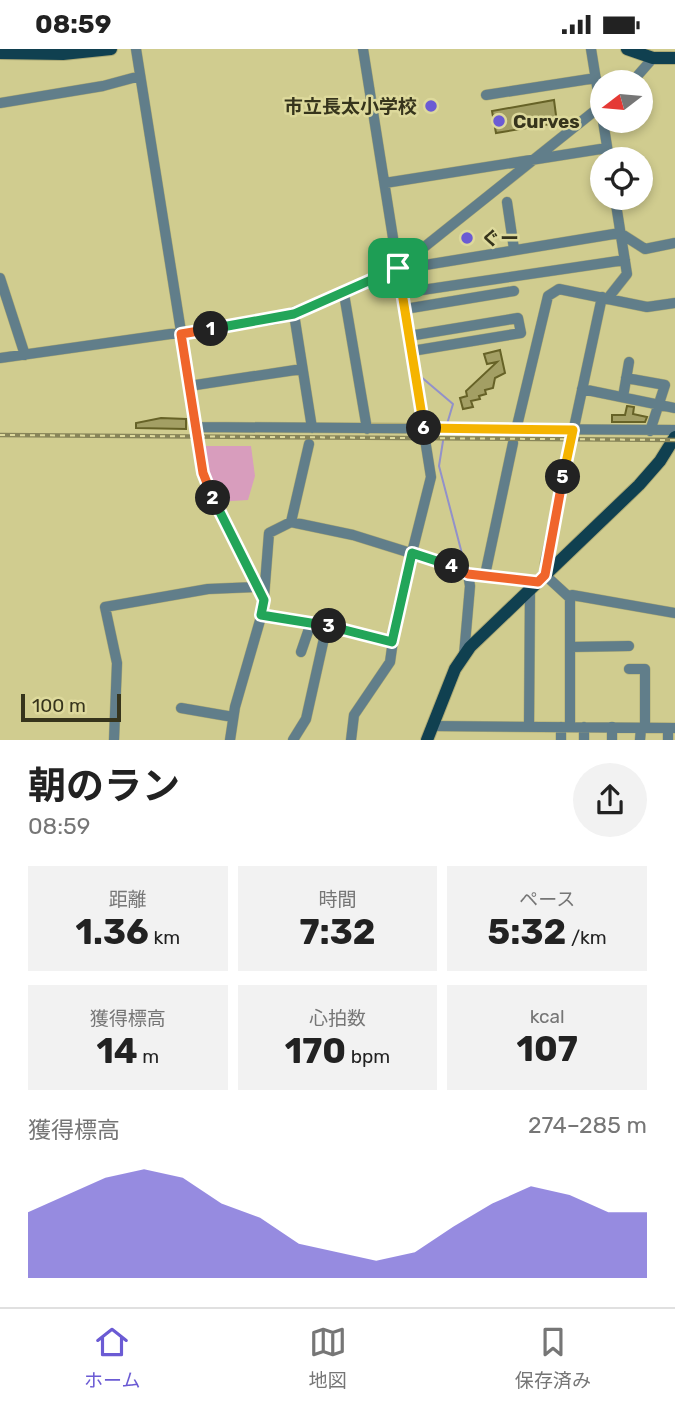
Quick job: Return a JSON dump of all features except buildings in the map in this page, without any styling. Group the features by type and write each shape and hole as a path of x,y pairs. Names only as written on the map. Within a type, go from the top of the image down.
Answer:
{"main road":[{"path":"0,53 63,54 111,49"},
{"path":"627,49 653,58 675,58"},
{"path":"427,740 464,655 639,485 674,443"}],"street":[{"path":"136,49 188,386 209,490 264,600"},
{"path":"351,740 354,715 390,663 392,642 431,477 404,309 400,266 363,49"},
{"path":"591,49 595,70"},
{"path":"642,70 653,58"},
{"path":"0,103 103,86 140,76"},
{"path":"486,95 590,79"},
{"path":"0,358 181,334 294,314 344,294 400,266 536,158 590,120"},
{"path":"384,183 590,150"},
{"path":"507,202 514,250"},
{"path":"529,727 538,582 605,297 627,274 617,210"},
{"path":"400,266 413,267 620,233 645,249 675,243"},
{"path":"402,293 625,260"},
{"path":"0,278 25,355"},
{"path":"516,430 548,296 559,289 648,307 675,303"},
{"path":"404,309 514,291"},
{"path":"344,294 367,429"},
{"path":"294,314 312,429"},
{"path":"409,335 518,318 521,333 412,351"},
{"path":"622,397 629,362"},
{"path":"188,386 302,369"},
{"path":"626,378 665,386 650,431"},
{"path":"582,389 675,408"},
{"path":"195,427 675,430"},
{"path":"485,575 513,443"},
{"path":"291,522 310,444"},
{"path":"230,740 233,717 264,600 269,533 291,522 412,553 468,574 538,582 570,598"},
{"path":"464,655 470,586 468,574"},
{"path":"114,740 117,663 105,607 208,589 257,587"},
{"path":"570,598 572,595 675,613"},
{"path":"561,740 566,727 570,598"},
{"path":"261,615 327,625 392,642"},
{"path":"301,652 311,623"},
{"path":"293,740 306,719 327,625"},
{"path":"570,647 629,646"},
{"path":"629,669 645,669 643,728 640,740"},
{"path":"181,708 233,717"},
{"path":"432,726 671,728 668,740"},
{"path":"584,727 584,740"},
{"path":"612,727 612,740"}],"shaded area":[{"path":"200,446 251,446 255,476 248,500 216,502"}],"waterway":[{"path":"420,376 453,404 447,424"},
{"path":"443,441 439,466 466,569"}],"railway":[{"path":"0,435 675,440"}],"place":[{"name":"市立長太小学校","path":"431,106"},
{"name":"Curves","path":"499,121"},
{"name":"ぐー","path":"467,238"}],"route":[{"path":"398,268 422,424 425,429 573,430 545,563 545,575 538,582 468,574 412,553 392,642 366,633 261,615 264,600 204,476 181,334 294,314 398,268"}]}
